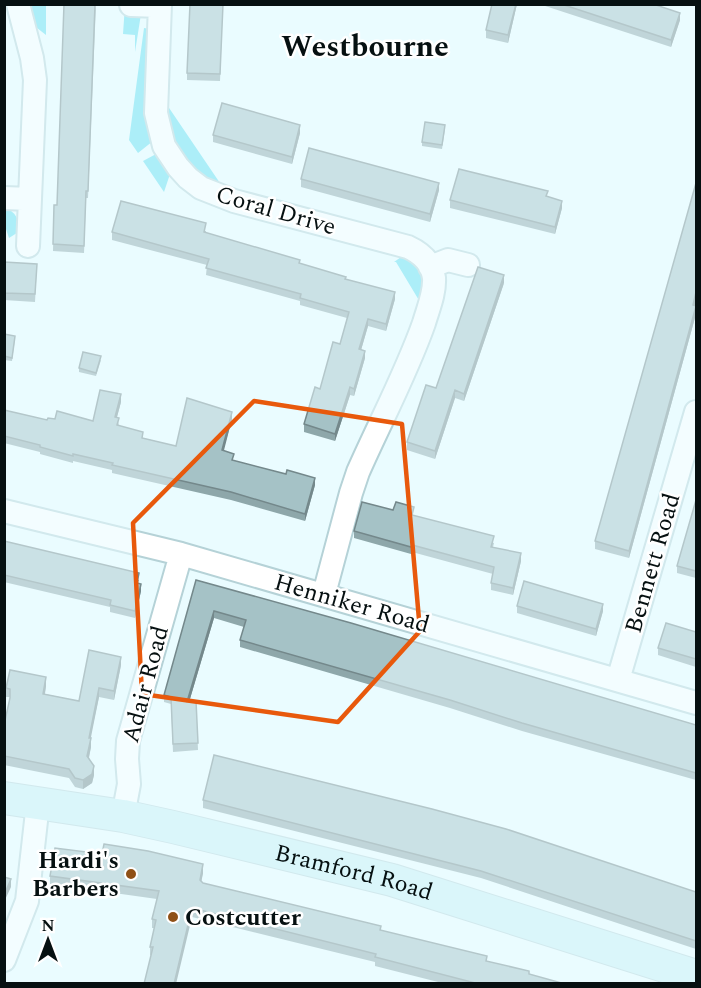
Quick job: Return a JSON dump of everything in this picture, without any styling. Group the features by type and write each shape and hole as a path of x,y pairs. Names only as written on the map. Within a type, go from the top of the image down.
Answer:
{"main road":[{"name":"Bramford Road","path":"4,798 123,816 392,880 696,976"}],"street":[{"path":"18,4 32,58 34,80 28,246"},
{"name":"Coral Drive","path":"131,5 160,5 156,101 158,125 160,135 170,155 188,178 201,188 234,201 408,247 423,256 430,267"},
{"path":"4,198 30,200"},
{"path":"324,594 358,472 417,343 429,306 434,284 430,267 448,260 468,265"},
{"name":"Bennett Road","path":"618,680 696,411"},
{"name":"Henniker Road","path":"4,511 181,555 324,594 696,703"},
{"name":"Adair Road","path":"123,816 129,784 128,741 181,555"},
{"path":"4,960 27,901 38,802"}],"highlighted area":[{"path":"254,401 402,424 420,631 338,722 142,694 133,523"}],"shaded area":[{"path":"27,5 46,5 46,35 32,24"},
{"path":"125,5 141,14 135,52 135,35 123,34"},
{"path":"144,28 151,29 153,141 138,153 129,140"},
{"path":"163,99 224,189 195,171 174,143"},
{"path":"158,153 171,171 164,192 143,161"},
{"path":"4,208 16,216 20,231 9,238 5,226"},
{"path":"404,255 416,265 422,275 423,287 420,302 394,262"}],"building":[{"path":"64,4 95,4 84,246 53,244 54,205 57,205"},
{"path":"190,4 223,4 220,74 187,73"},
{"path":"492,4 516,4 508,35 486,30"},
{"path":"561,4 653,4 680,13 671,40"},
{"path":"222,103 300,125 292,157 213,135"},
{"path":"425,122 445,125 442,145 422,142"},
{"path":"309,148 439,183 430,214 301,179"},
{"path":"459,169 548,191 546,196 562,201 555,227 450,200"},
{"path":"696,183 696,292 693,305 696,306 629,551 595,541"},
{"path":"121,201 206,223 204,232 300,260 299,263 346,277 345,279 395,292 386,324 368,319 359,349 365,351 354,389 350,387 335,434 304,424 315,387 320,389 333,342 340,344 349,312 300,298 301,294 206,268 209,259 112,232"},
{"path":"4,262 37,264 35,294 4,293"},
{"path":"478,267 504,275 464,394 455,390 435,451 407,442 426,385 436,388"},
{"path":"4,334 15,336 12,358 4,356"},
{"path":"83,352 101,356 96,373 79,368"},
{"path":"100,390 121,394 115,417 119,418 117,425 143,432 142,438 176,446 187,398 232,412 222,450 234,454 232,460 286,474 287,470 315,478 305,514 231,492 112,465 113,463 73,454 73,456 4,436 4,410 47,420 48,418 55,419 57,411 93,421"},
{"path":"696,500 696,571 677,566"},
{"path":"362,502 393,510 396,502 414,507 412,515 494,536 491,547 521,553 513,588 491,583 494,567 354,531"},
{"path":"4,541 139,573 137,583 141,584 135,611 110,605 111,600 4,575"},
{"path":"196,580 351,623 696,725 696,773 240,640 246,620 214,611 187,702 196,701 198,743 173,744 171,697 164,695"},
{"path":"524,581 603,604 596,629 517,606"},
{"path":"666,623 696,632 696,659 658,648"},
{"path":"89,650 121,657 114,691 99,688 87,756 94,766 92,774 83,780 75,778 69,769 4,756 4,725 10,698 10,689 6,688 10,670 46,677 43,694 79,701"},
{"path":"214,755 506,829 696,892 696,941 481,871 203,800"},
{"path":"104,844 148,851 203,864 200,880 203,883 381,926 380,930 487,956 486,961 529,971 529,974 565,984 479,984 375,957 376,954 192,908 174,984 144,984 153,947 150,947 156,920 152,919 159,891 50,876 55,848 102,854"},
{"path":"4,877 11,879 4,895"}],"place":[{"name":"Hardi's Barbers","path":"131,874"},
{"name":"Costcutter","path":"173,917"}],"district":[{"name":"Westbourne","path":"365,46"}]}
